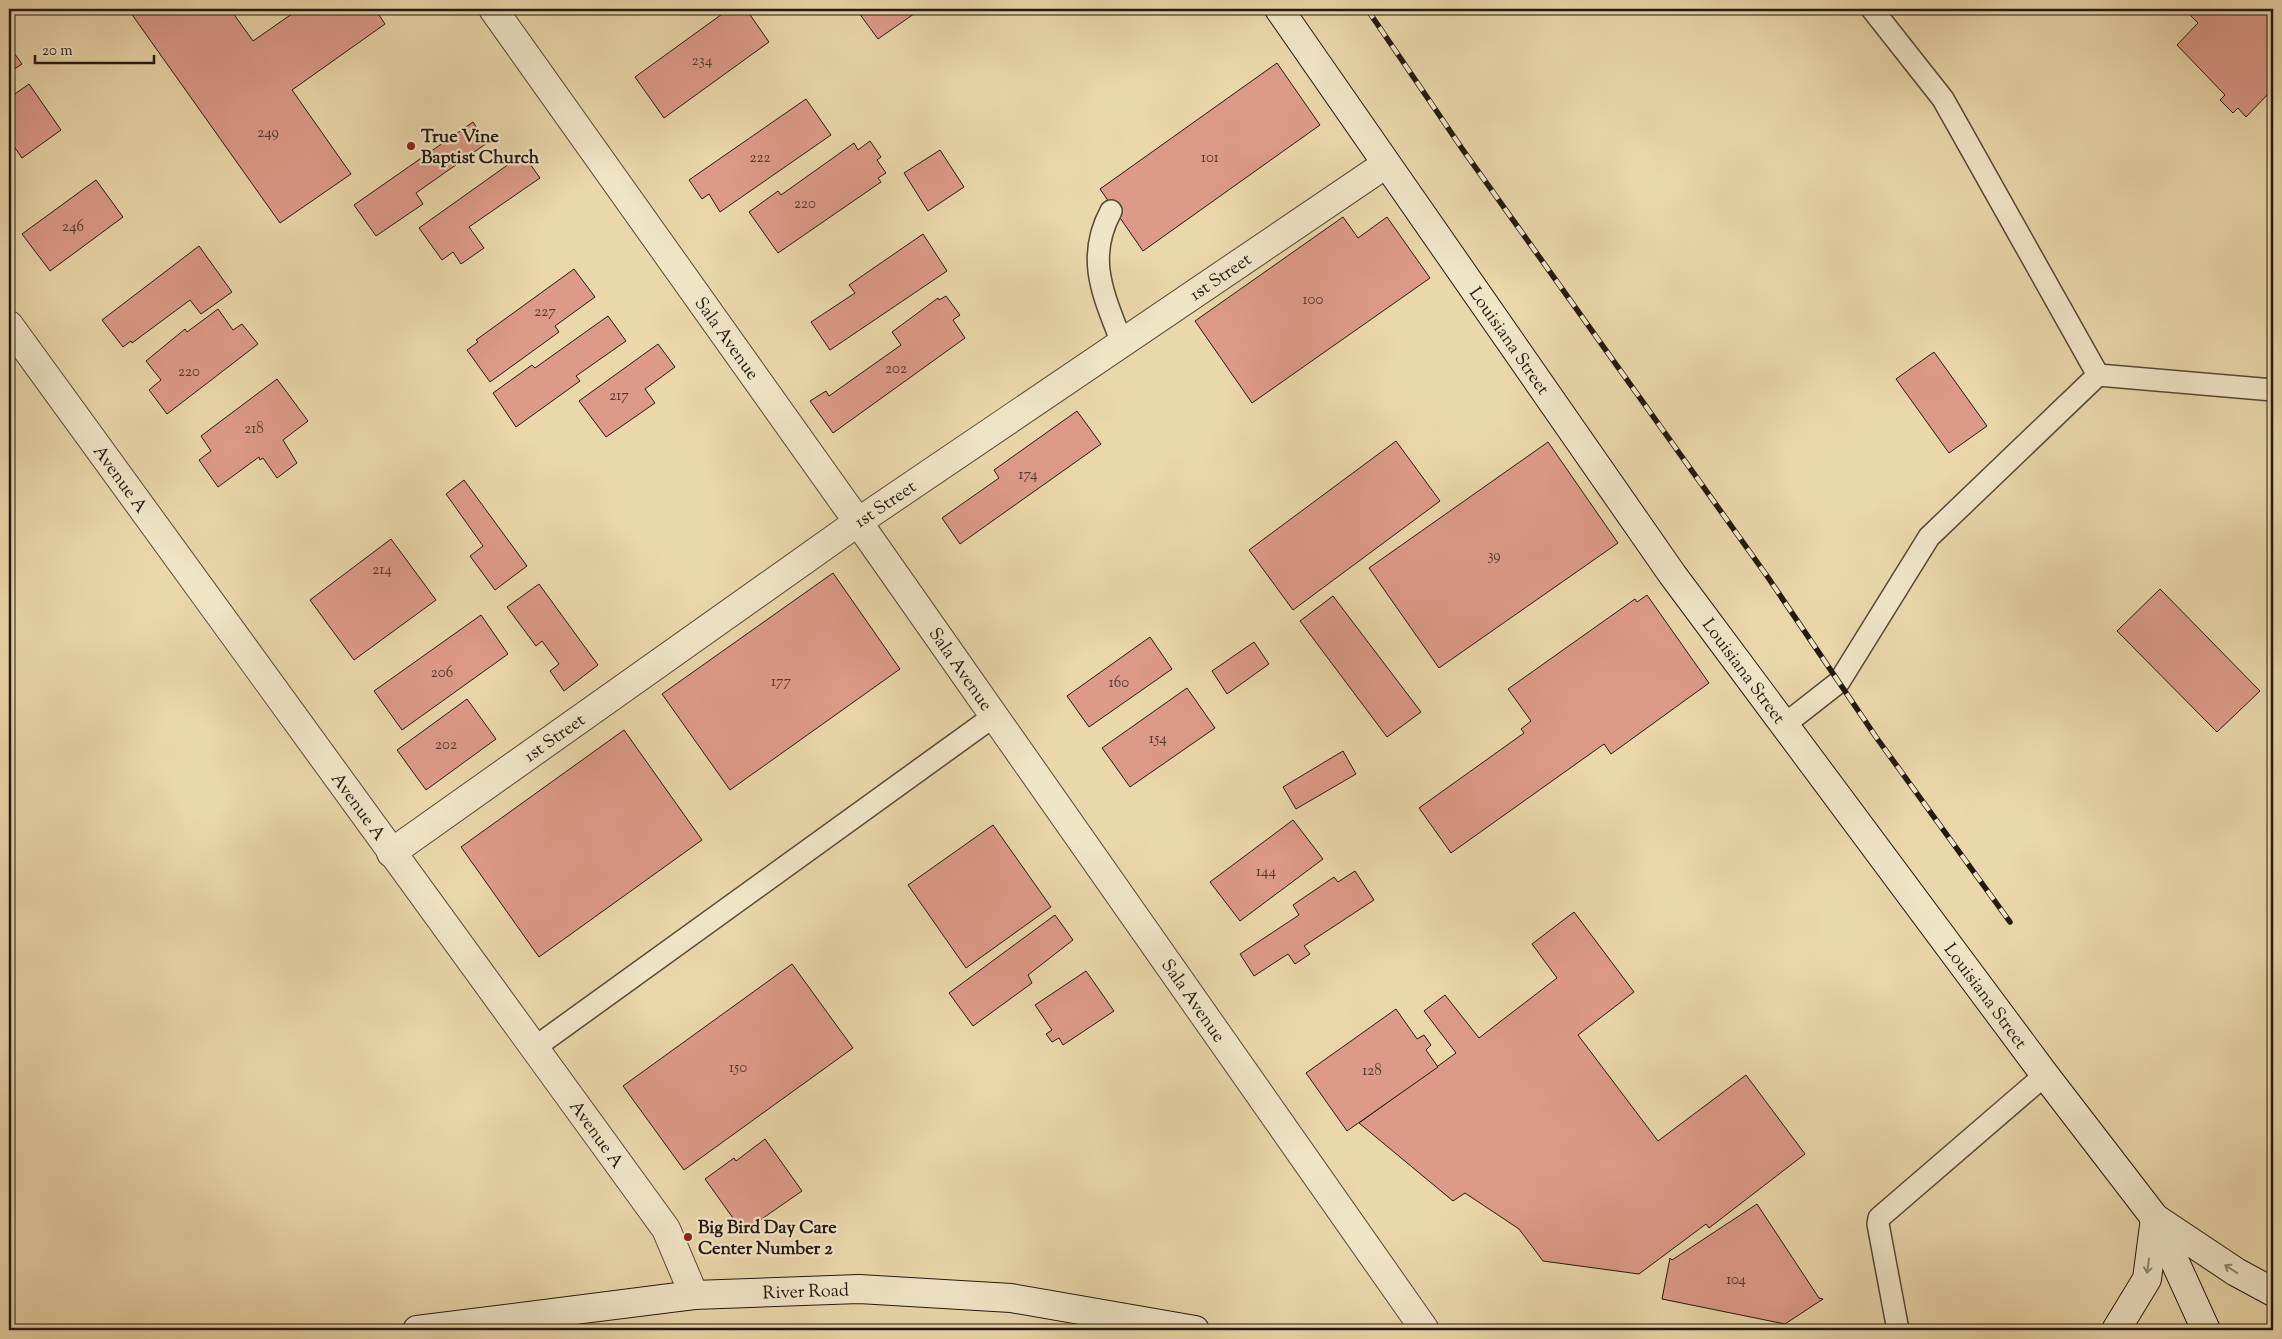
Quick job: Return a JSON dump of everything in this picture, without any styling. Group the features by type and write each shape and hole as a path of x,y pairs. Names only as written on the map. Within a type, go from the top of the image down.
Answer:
{"street":[{"name":"Sala Avenue","path":"493,9 858,522 1425,1330"},
{"name":"Louisiana Street","path":"1279,9 1672,574 2045,1075 2155,1218 2206,1330"},
{"name":"1st Street","path":"392,853 858,522 1386,164"},
{"name":"Avenue A","path":"9,325 666,1229 694,1295"},
{"path":"2116,1330 2146,1279 2155,1218 2236,1272 2273,1292"},
{"name":"River Road","path":"417,1330 694,1295 860,1289 1011,1298 1195,1330"}],"lane":[{"path":"1872,9 1944,99 2098,375"},
{"path":"1111,211 1102,227 1097,246 1100,288 1122,343"},
{"path":"1784,725 1839,682 1928,536 2098,375 2273,390"},
{"path":"534,1048 994,716"},
{"path":"1898,1330 1878,1224 1880,1218 2045,1075"}],"building":[{"path":"128,9 230,9 253,41 299,9 375,9 385,24 292,90 351,174 280,223"},
{"path":"729,9 746,9 769,42 664,118 635,77"},
{"path":"856,9 921,9 878,39"},
{"path":"2184,9 2273,9 2273,98 2269,93 2246,117 2238,108 2233,113 2220,100 2225,95 2177,45 2198,23"},
{"path":"9,46 22,64 10,72 15,80 9,84"},
{"path":"1277,63 1320,125 1143,251 1100,189"},
{"path":"29,84 61,130 22,158 13,145 9,147 9,98"},
{"path":"806,99 831,135 720,212 709,194 702,199 689,180"},
{"path":"473,122 487,143 416,193 423,204 376,236 354,205"},
{"path":"870,141 881,157 877,160 886,173 878,178 881,182 778,253 749,212 778,191 781,195 854,143 858,150"},
{"path":"940,150 964,187 928,211 904,173"},
{"path":"523,154 540,178 469,227 484,248 461,264 453,252 442,260 419,228"},
{"path":"96,180 123,217 50,271 22,234"},
{"path":"1343,217 1358,238 1387,217 1430,278 1252,403 1195,321"},
{"path":"923,234 947,271 830,350 811,322 855,293 849,285"},
{"path":"199,246 232,292 201,314 190,300 132,343 131,341 123,347 102,320"},
{"path":"574,269 595,297 555,326 559,332 490,382 467,350 478,342 476,340"},
{"path":"946,296 960,315 953,320 965,338 833,433 810,401 826,391 829,396 901,345 892,332 938,298 939,300"},
{"path":"218,309 233,330 242,324 258,344 167,414 149,390 161,380 146,361 185,329 187,332"},
{"path":"608,316 626,341 576,376 580,381 516,427 493,393 532,365 535,368"},
{"path":"658,344 675,367 645,389 655,403 606,437 579,401"},
{"path":"1934,352 1987,426 1949,453 1896,379"},
{"path":"277,379 308,421 283,440 297,463 277,478 263,458 260,460 259,457 218,487 199,460 211,451 201,436"},
{"path":"1077,411 1101,444 960,544 942,518 999,478 994,470"},
{"path":"1396,441 1440,501 1293,610 1249,550"},
{"path":"1548,442 1618,543 1439,668 1369,568"},
{"path":"464,480 527,566 495,590 470,556 483,546 446,494"},
{"path":"391,539 436,600 354,660 310,600"},
{"path":"833,573 900,669 730,790 662,694"},
{"path":"539,584 598,665 564,691 550,671 559,664 542,641 536,646 507,607"},
{"path":"2160,589 2260,691 2217,732 2117,631"},
{"path":"1647,595 1709,683 1611,754 1604,744 1451,853 1419,808 1524,733 1521,729 1531,721 1508,689 1635,599 1637,602"},
{"path":"1333,596 1421,712 1387,737 1300,621"},
{"path":"481,615 508,654 402,730 374,691"},
{"path":"1150,637 1172,669 1089,727 1067,696"},
{"path":"1254,642 1269,664 1227,694 1212,671"},
{"path":"1187,688 1215,728 1130,787 1102,748"},
{"path":"467,699 496,739 426,790 397,750"},
{"path":"624,730 702,840 539,957 461,847"},
{"path":"1343,751 1356,774 1296,809 1283,787"},
{"path":"1293,820 1323,859 1240,921 1210,882"},
{"path":"993,825 1051,907 966,968 908,885"},
{"path":"1355,871 1374,900 1304,946 1310,954 1295,964 1288,954 1254,976 1240,954 1299,915 1293,905 1334,877 1338,882"},
{"path":"1574,912 1634,992 1578,1035 1658,1141 1746,1075 1805,1154 1709,1228 1706,1224 1639,1274 1543,1261 1519,1229 1465,1193 1453,1201 1359,1123 1456,1053 1424,1011 1445,995 1479,1038 1557,978 1532,944"},
{"path":"1055,915 1073,940 1028,975 1032,983 973,1026 949,993"},
{"path":"792,964 853,1048 684,1170 623,1086"},
{"path":"1086,971 1114,1011 1063,1045 1059,1038 1052,1042 1046,1034 1052,1030 1035,1005"},
{"path":"1396,1009 1417,1039 1424,1035 1431,1045 1426,1050 1438,1067 1347,1131 1306,1073"},
{"path":"765,1139 802,1191 743,1232 705,1179 734,1158 736,1161"},
{"path":"1757,1204 1819,1298 1823,1299 1785,1324 1662,1299 1670,1258 1672,1260"}],"railway":[{"path":"1367,9 1463,150 1767,576 1876,737 2010,922"}],"place":[{"name":"True Vine Baptist Church","path":"411,146"},
{"name":"Big Bird Day Care Center Number 2","path":"688,1237"}]}
